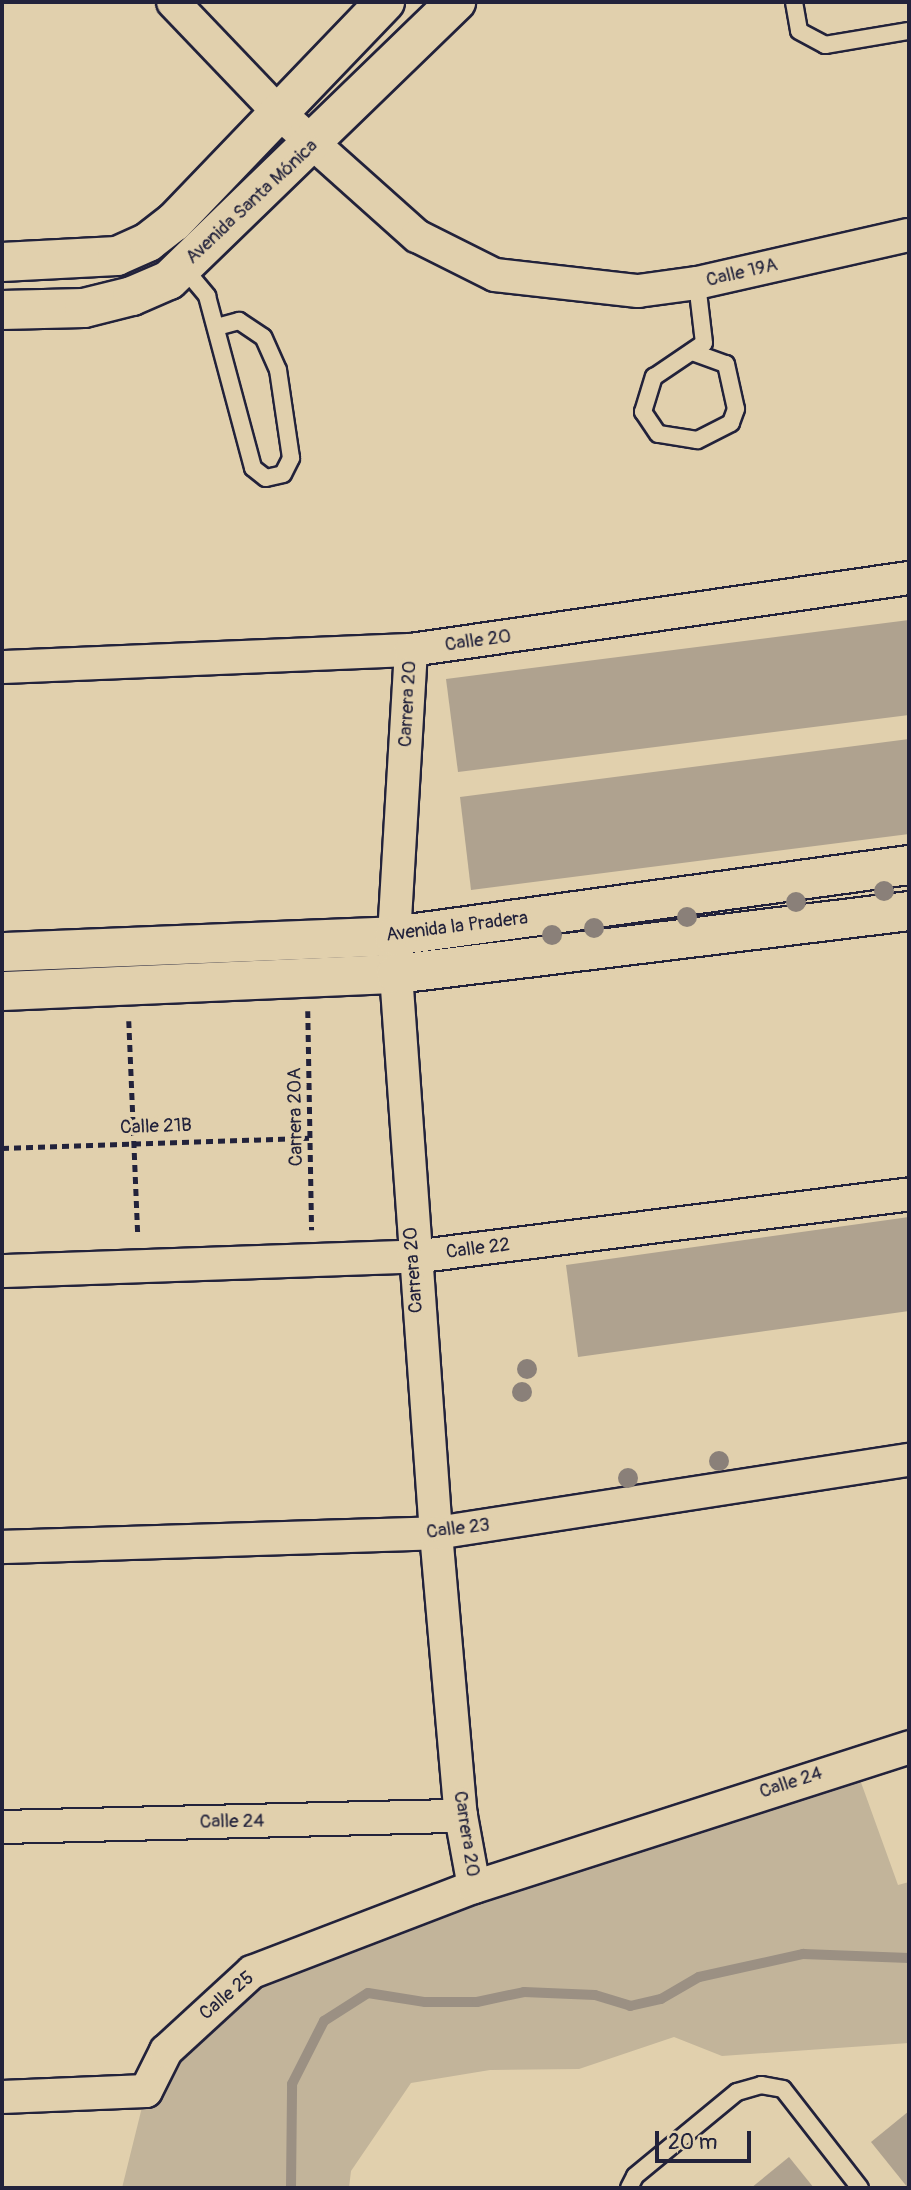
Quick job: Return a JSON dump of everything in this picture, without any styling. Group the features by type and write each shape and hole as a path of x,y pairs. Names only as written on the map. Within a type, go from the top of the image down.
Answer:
{"street":[{"name":"Calle 19A","path":"173,2 277,111 417,236 495,275 638,291 697,283 909,235"},
{"name":"Avenida Santa Mónica","path":"2,262 117,256 148,242 174,222 277,111 385,2"},
{"name":"Avenida Santa Mónica","path":"2,310 84,308 169,280 313,145 456,2"},
{"name":"Calle 20","path":"2,667 411,650 909,578"},
{"name":"Carrera 20","path":"411,650 394,936 413,1257 436,1533 461,1816 474,1887"},
{"name":"Avenida la Pradera","path":"2,952 394,936 909,865"},
{"name":"Avenida la Pradera","path":"2,991 307,975 396,974 909,911"},
{"name":"Calle 22","path":"2,1271 313,1258 413,1257 909,1194"},
{"name":"Calle 23","path":"2,1547 436,1533 909,1460"},
{"name":"Calle 24","path":"474,1887 909,1747"},
{"name":"Calle 24","path":"2,1827 461,1816"},
{"name":"Calle 25","path":"2,2097 146,2091 166,2051 252,1972 474,1887"}],"lane":[{"path":"794,2 799,31 825,45 909,31"},
{"path":"183,267 207,296 253,468 266,478 283,474 291,458 278,370 263,337 239,321 217,327"},
{"path":"695,353 726,364 736,410 731,423 697,440 658,434 643,412 654,377 695,353 704,343 697,283"},
{"path":"629,2188 635,2176 737,2092 761,2085 783,2089 860,2188"}],"path":[{"name":"Carrera 20A","path":"307,975 313,1258"},
{"path":"127,985 136,1140 139,1265"},
{"name":"Calle 21B","path":"2,1148 136,1140 310,1138"}],"shaded area":[{"path":"854,1763 898,1885 909,1882 909,2043 722,2056 674,2037 579,2069 490,2070 411,2083 351,2171 349,2188 122,2188 146,2091 252,1972"}],"building":[{"path":"909,620 909,715 458,772 446,679"},
{"path":"909,739 909,834 471,890 460,797"},
{"path":"909,1217 909,1311 578,1357 566,1265"},
{"path":"909,2111 909,2188 908,2188 871,2142"},
{"path":"789,2157 814,2188 751,2188"}],"waterway":[{"path":"291,2188 292,2084 324,2021 368,1993 425,2002 477,2002 524,1992 595,1995 630,2006 661,1999 699,1977 803,1954 909,1958"}]}
